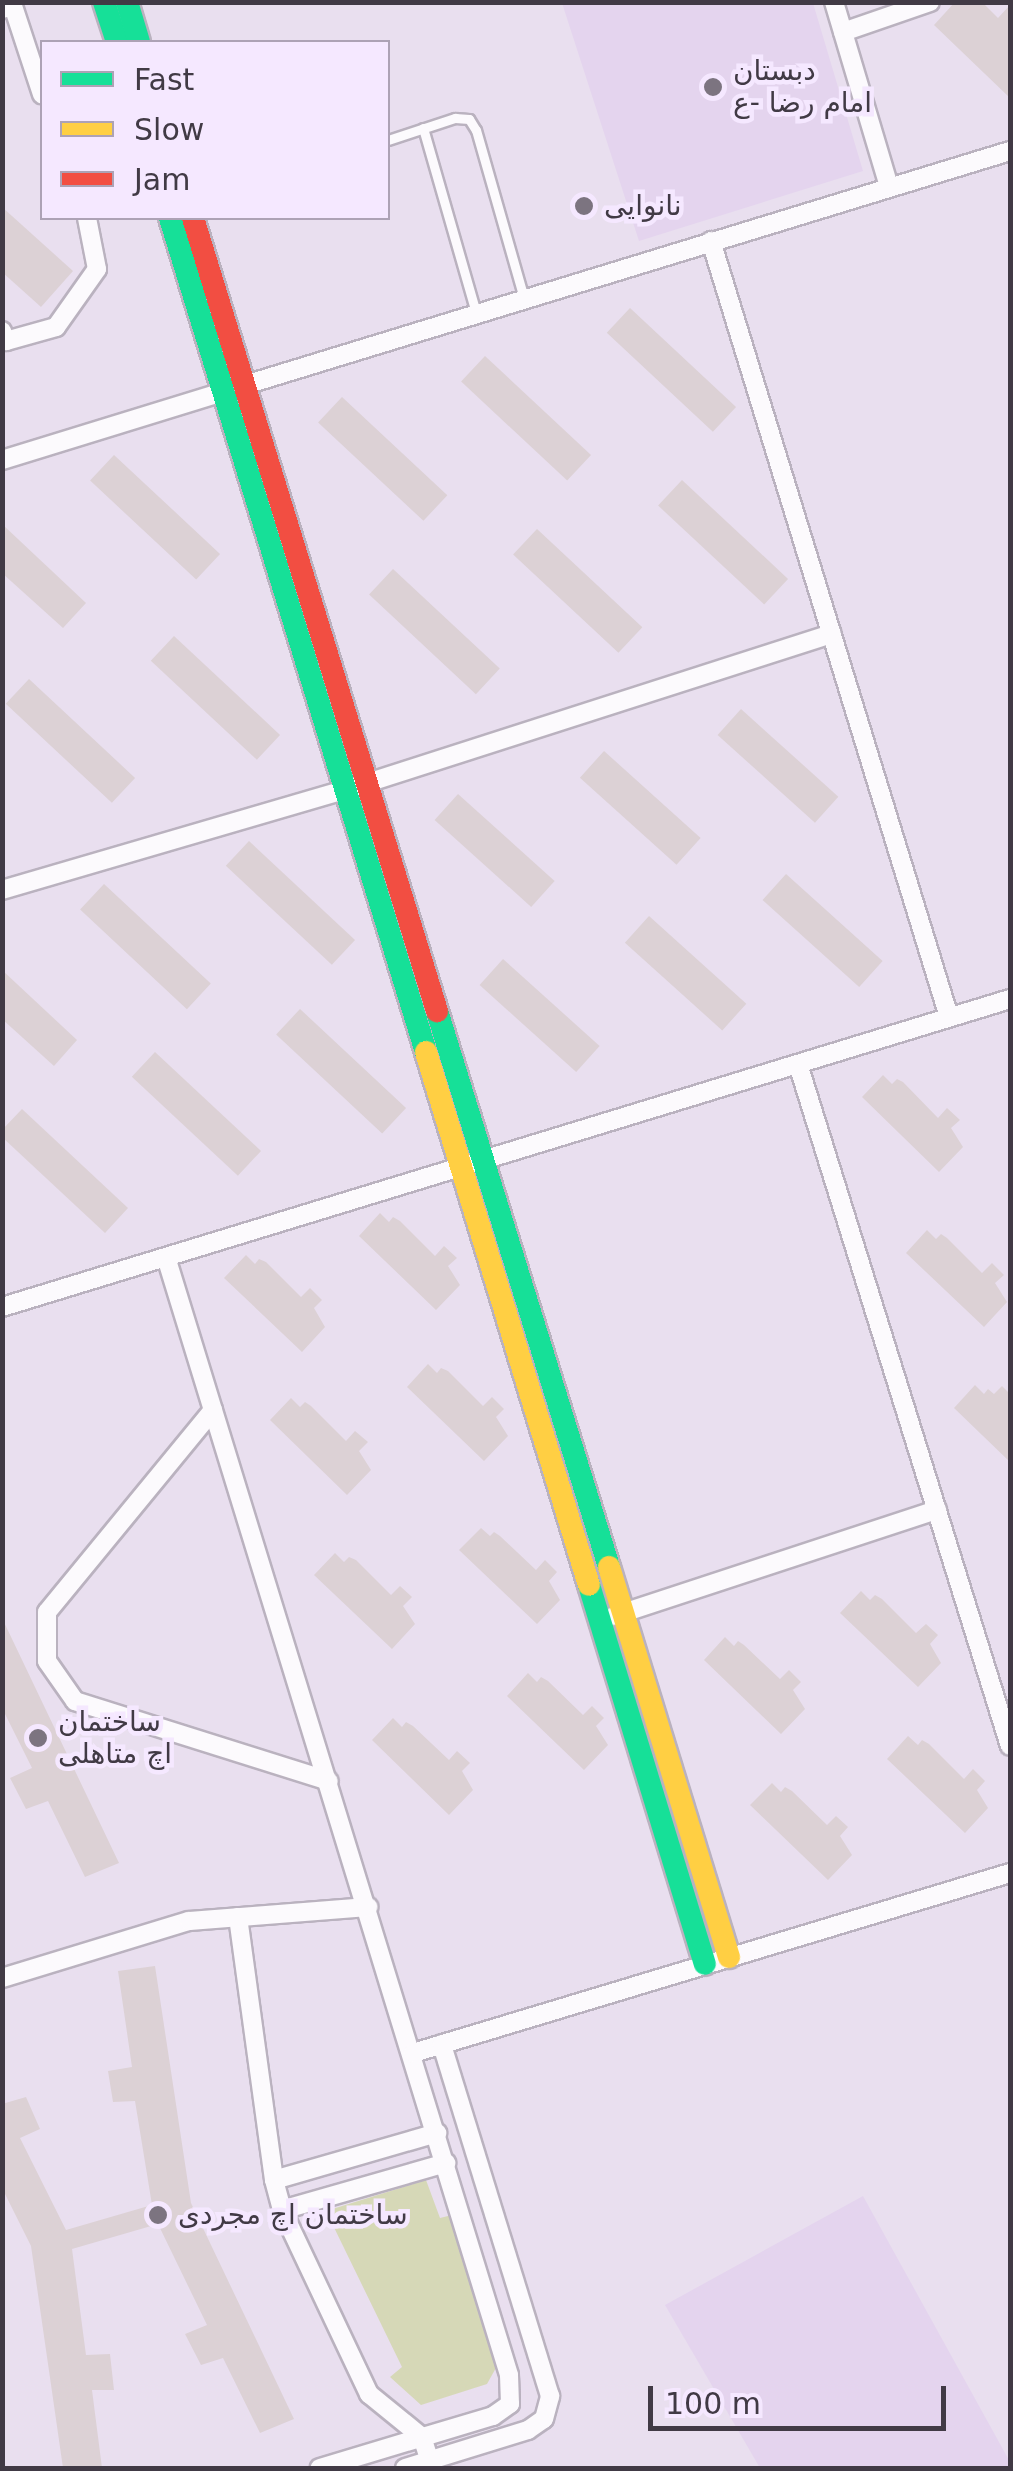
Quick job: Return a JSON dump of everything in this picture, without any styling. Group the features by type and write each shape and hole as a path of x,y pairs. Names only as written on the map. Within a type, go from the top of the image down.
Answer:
{"street":[{"path":"104,2 115,40"},
{"path":"127,2 138,40"},
{"path":"834,2 889,186"},
{"path":"843,32 930,2"},
{"path":"2,9 14,6 40,88"},
{"path":"2,460 1010,151"},
{"path":"2,332 6,341 56,327 97,268 87,220"},
{"path":"171,220 234,388"},
{"path":"193,220 234,388 472,1163 623,1613 729,1958"},
{"path":"711,241 949,1018"},
{"path":"2,890 356,786 832,634"},
{"path":"2,1307 1010,999"},
{"path":"798,1064 1010,1746"},
{"path":"472,1163 600,1621 705,1964"},
{"path":"166,1257 446,2163 509,2375 510,2404"},
{"path":"213,1410 47,1612 47,1661 75,1702 328,1781"},
{"path":"600,1621 937,1510"},
{"path":"413,2053 1010,1873"},
{"path":"2,1978 189,1921 368,1907"},
{"path":"238,1918 274,2180 282,2210 369,2394 422,2437 430,2460"},
{"path":"405,2468 528,2430 544,2419 550,2396 442,2044"},
{"path":"274,2180 437,2134"},
{"path":"282,2210 446,2163"},
{"path":"510,2404 544,2419"},
{"path":"320,2468 494,2416 510,2404"}],"lane":[{"path":"390,139 455,118 468,120 476,130 524,299"},
{"path":"423,128 476,314"}],"shaded area":[{"name":"دبستان امام رضا -ع","path":"562,3 813,3 863,171 639,241"},
{"path":"863,2196 1010,2468 760,2468 665,2305"}],"green space":[{"path":"426,2180 440,2218 452,2215 497,2366 487,2384 421,2405 390,2377 402,2367 326,2211"}],"building":[{"path":"955,2 982,2 998,18 1010,5 1010,98 934,25"},
{"path":"2,207 73,271 41,307 2,272"},
{"path":"630,308 736,407 713,432 607,333"},
{"path":"485,356 591,455 567,480 461,382"},
{"path":"342,397 447,495 423,521 318,423"},
{"path":"114,455 220,554 196,579 90,481"},
{"path":"682,480 788,579 764,604 658,506"},
{"path":"2,524 86,603 63,628 2,573"},
{"path":"537,529 642,627 618,653 513,555"},
{"path":"393,569 500,669 476,694 369,595"},
{"path":"174,636 280,735 257,760 151,661"},
{"path":"29,679 135,778 112,803 6,704"},
{"path":"741,709 838,797 815,823 718,735"},
{"path":"604,751 701,838 677,865 580,778"},
{"path":"458,794 555,881 531,907 435,820"},
{"path":"249,841 355,940 332,965 226,866"},
{"path":"786,874 883,961 859,987 763,900"},
{"path":"104,884 211,984 187,1009 80,910"},
{"path":"649,916 746,1004 722,1030 625,943"},
{"path":"503,959 600,1046 576,1072 480,985"},
{"path":"2,970 77,1040 54,1066 2,1019"},
{"path":"300,1009 406,1108 382,1133 276,1035"},
{"path":"155,1052 261,1151 238,1176 132,1077"},
{"path":"883,1075 892,1084 897,1079 903,1082 938,1118 947,1108 960,1120 951,1128 963,1147 939,1172 862,1097"},
{"path":"22,1109 128,1208 105,1233 2,1137 2,1130"},
{"path":"380,1213 389,1222 393,1217 400,1221 435,1256 444,1246 457,1258 448,1266 460,1285 436,1310 359,1236"},
{"path":"927,1230 936,1239 941,1234 947,1238 982,1273 992,1263 1004,1275 995,1283 1007,1302 984,1327 906,1253"},
{"path":"246,1255 255,1264 259,1259 266,1262 301,1297 310,1288 322,1300 314,1308 325,1327 302,1352 224,1278"},
{"path":"428,1364 437,1373 441,1368 448,1371 483,1406 492,1397 504,1409 496,1417 508,1436 484,1461 407,1387"},
{"path":"975,1385 984,1394 988,1389 994,1394 1002,1386 1010,1394 1010,1462 954,1408"},
{"path":"291,1398 300,1407 305,1402 311,1406 346,1441 355,1431 368,1442 359,1451 371,1470 347,1495 270,1420"},
{"path":"481,1528 490,1536 494,1532 500,1536 536,1570 545,1560 557,1572 549,1581 560,1600 537,1624 459,1550"},
{"path":"335,1553 344,1562 349,1557 356,1560 391,1595 400,1586 412,1597 403,1606 415,1624 392,1649 314,1575"},
{"path":"861,1591 870,1600 875,1595 882,1599 916,1633 926,1624 938,1635 930,1644 941,1663 918,1687 840,1613"},
{"name":"ساختمان اچ متاهلی","path":"2,1618 119,1863 85,1877 48,1801 26,1809 10,1778 32,1768 2,1708"},
{"path":"725,1637 734,1646 738,1641 744,1645 780,1679 789,1670 801,1682 793,1690 805,1709 781,1734 704,1660"},
{"path":"528,1673 537,1682 541,1677 548,1681 583,1715 592,1706 604,1718 596,1726 608,1745 584,1770 507,1696"},
{"path":"393,1718 402,1727 406,1722 413,1726 449,1760 457,1751 470,1763 462,1771 473,1790 449,1815 372,1740"},
{"path":"908,1736 918,1745 922,1740 929,1744 964,1779 973,1769 985,1781 977,1790 988,1808 965,1833 887,1759"},
{"path":"772,1783 781,1792 785,1787 792,1791 827,1825 836,1816 848,1827 840,1836 852,1855 828,1880 750,1805"},
{"name":"ساختمان اچ مجردی","path":"155,1966 191,2203 294,2419 260,2433 223,2358 201,2365 185,2334 207,2325 158,2224 72,2249 86,2355 110,2354 114,2390 92,2390 102,2468 63,2468 31,2246 2,2188 2,2104 26,2097 40,2129 20,2138 66,2230 152,2205 135,2101 113,2102 108,2071 132,2067 118,1971"}],"traffic: fast":[{"path":"104,2 116,40"},
{"path":"127,2 138,40"},
{"path":"171,220 426,1052"},
{"path":"437,1011 609,1567"},
{"path":"589,1585 705,1964"}],"traffic: slow":[{"path":"426,1052 589,1585"},
{"path":"609,1567 729,1957"}],"traffic: jam":[{"path":"194,220 437,1011"}],"place":[{"name":"دبستان امام رضا -ع","path":"713,87"},
{"name":"نانوایی","path":"584,206"},
{"name":"ساختمان اچ متاهلی","path":"38,1738"},
{"name":"ساختمان اچ مجردی","path":"158,2215"}]}
